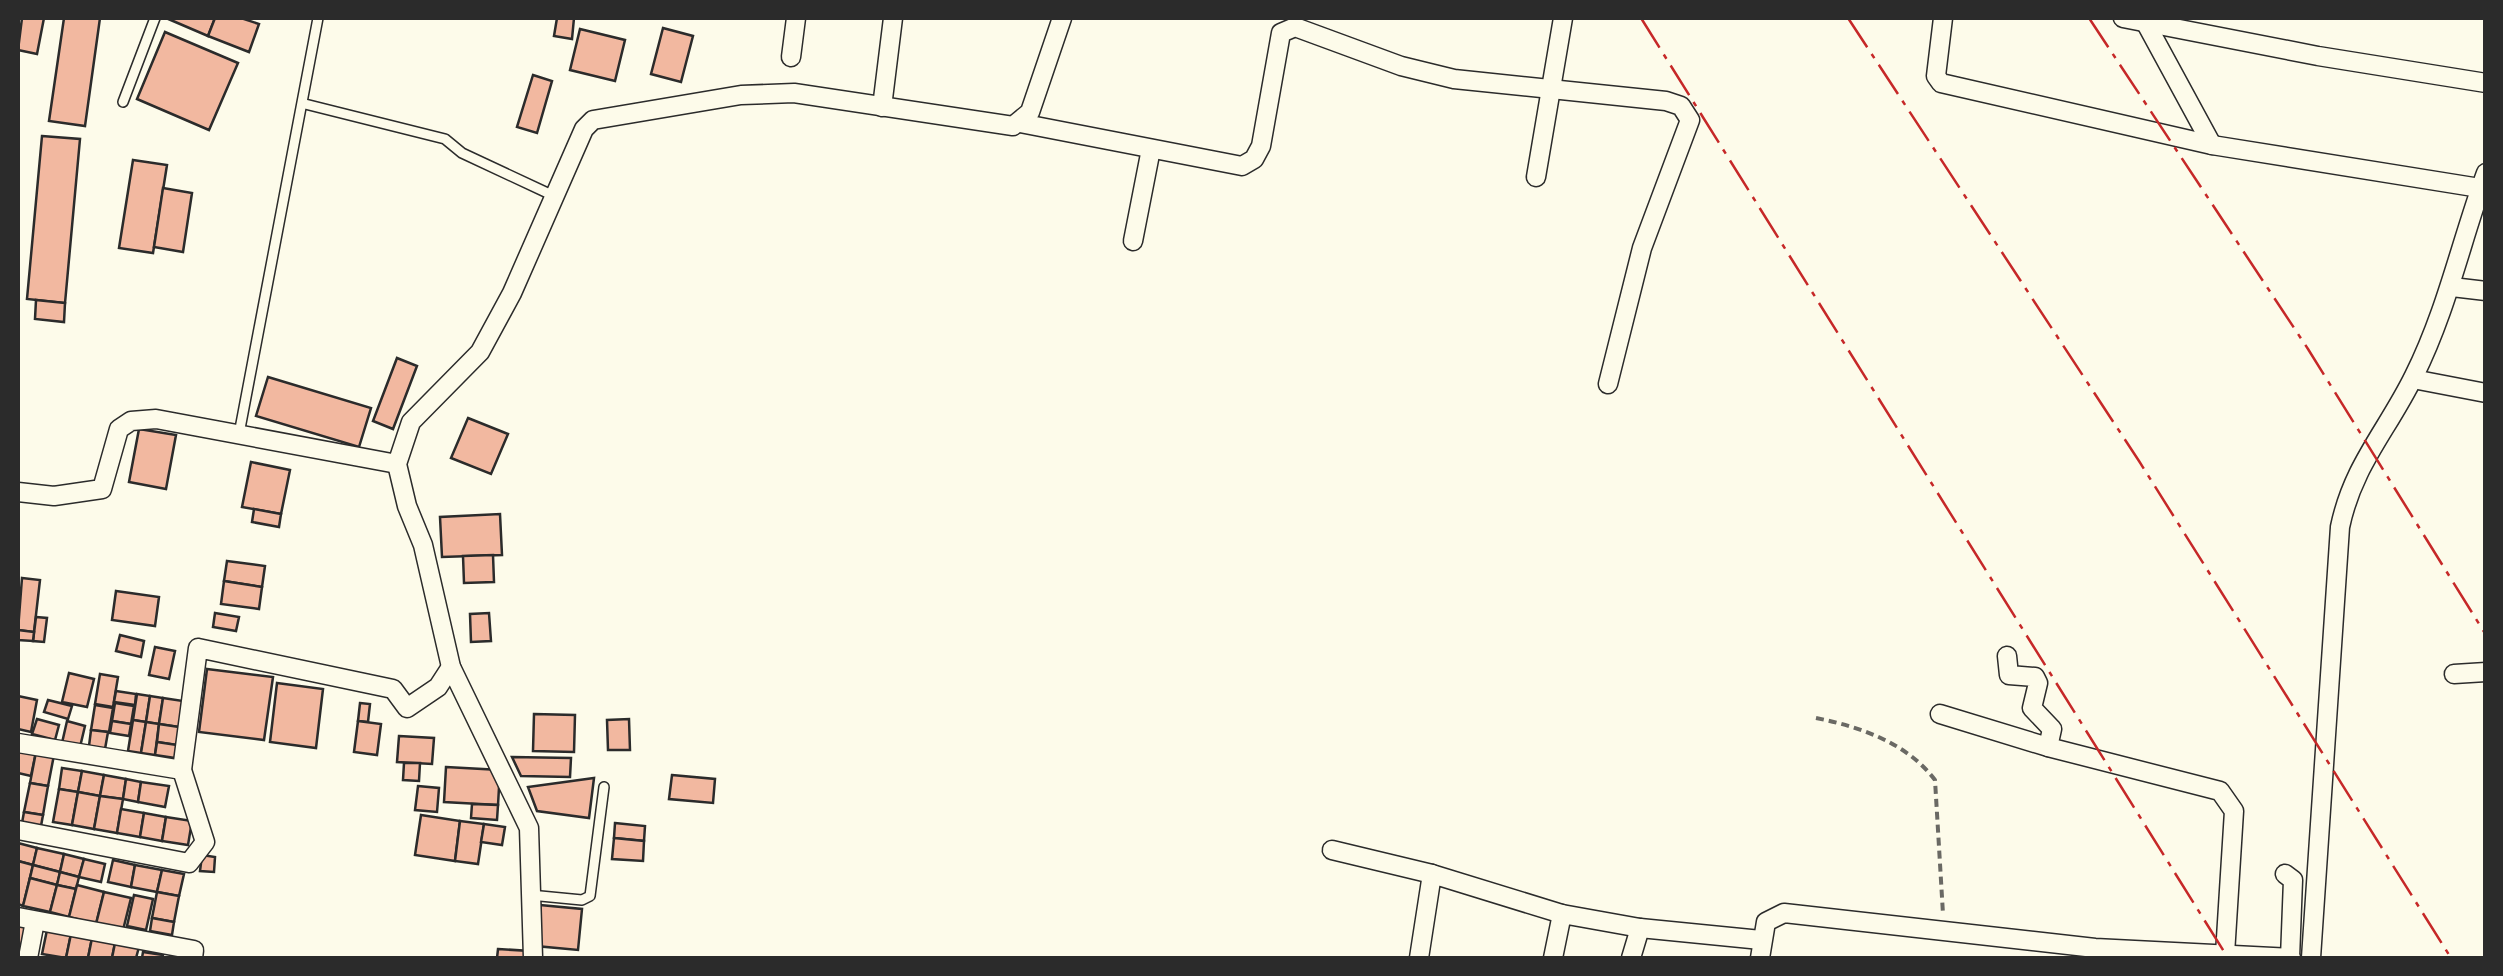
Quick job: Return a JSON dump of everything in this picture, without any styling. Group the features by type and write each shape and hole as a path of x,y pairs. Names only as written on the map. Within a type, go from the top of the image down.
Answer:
{"street":[{"path":"791,57 796,18"},
{"path":"882,107 892,18"},
{"path":"1020,123 1030,112 1062,18"},
{"path":"1536,178 1563,18"},
{"path":"1942,18 1936,76 1941,83 2212,145 2484,184 2452,287 2413,380 2348,488 2340,527 2312,958"},
{"path":"2123,18 2486,83"},
{"path":"2145,20 2212,145"},
{"path":"533,958 528,894 529,828 451,667 423,546 406,506 397,464 410,422 480,352 557,198 584,130 605,117 761,93 794,93 1006,126 1020,123 1234,168 1254,159 1261,146 1281,32 1295,27 1402,66 1454,79 1666,101 1680,106 1690,120 1642,248 1608,384"},
{"path":"1133,241 1151,149"},
{"path":"2452,287 2486,291"},
{"path":"2413,380 2486,394"},
{"path":"18,492 54,496 102,490 119,430 131,421 156,419 397,464"},
{"path":"18,830 189,863 206,842 182,770 198,648 394,689 406,708 438,688 451,667"},
{"path":"2007,656 2009,675 2035,677 2038,683 2032,708 2052,729 2048,748"},
{"path":"2454,674 2486,672"},
{"path":"1940,714 2048,748 2220,791 2234,812 2225,954"},
{"path":"18,743 182,770"},
{"path":"1332,850 1432,874 1562,914 1761,949 1766,922 1784,913 2094,948 2290,958 2292,880 2285,874"},
{"path":"1419,958 1432,874"},
{"path":"1553,958 1562,914"},
{"path":"28,958 26,919 194,950 193,958"},
{"path":"1631,958 1640,928"}],"lane":[{"path":"122,102 156,18"},
{"path":"239,434 305,104 318,18"},
{"path":"305,104 445,139 462,153 557,198"},
{"path":"528,894 582,900 590,896 604,787"}],"path":[{"path":"1816,718 1864,728 1924,766 1935,780 1944,933"}],"building":[{"path":"22,18 44,18 37,54 18,50"},
{"path":"64,18 100,18 85,126 49,121"},
{"path":"166,18 215,18 208,36"},
{"path":"215,18 241,18 259,24 249,52 208,36"},
{"path":"557,18 574,18 572,39 554,36"},
{"path":"663,28 693,36 681,82 651,74"},
{"path":"580,29 625,40 615,81 570,70"},
{"path":"165,32 238,63 209,130 137,99"},
{"path":"533,75 552,81 537,133 517,127"},
{"path":"42,136 80,139 65,303 27,299"},
{"path":"133,160 167,165 153,253 119,248"},
{"path":"163,188 192,193 183,252 154,247"},
{"path":"36,300 65,303 64,322 35,319"},
{"path":"397,358 417,366 393,429 373,421"},
{"path":"268,377 371,408 359,447 256,416"},
{"path":"468,418 508,434 491,474 451,458"},
{"path":"139,429 176,435 166,489 129,482"},
{"path":"251,462 290,470 281,514 242,507"},
{"path":"254,509 281,514 279,527 252,522"},
{"path":"500,514 502,555 442,557 440,517"},
{"path":"493,555 494,582 464,583 463,556"},
{"path":"227,561 265,566 262,587 224,581"},
{"path":"22,578 40,580 34,632 18,630"},
{"path":"224,581 262,587 259,609 221,604"},
{"path":"116,591 159,597 155,626 112,620"},
{"path":"215,613 239,617 236,631 213,627"},
{"path":"489,613 491,641 471,642 470,614"},
{"path":"36,617 47,618 44,642 33,641"},
{"path":"18,630 34,632 33,641 18,640"},
{"path":"120,635 144,641 141,657 116,651"},
{"path":"155,647 175,651 169,679 149,675"},
{"path":"207,669 273,677 264,740 199,732"},
{"path":"69,673 94,679 87,707 62,702"},
{"path":"100,674 118,677 113,707 95,704"},
{"path":"277,683 323,689 316,748 270,742"},
{"path":"116,691 136,694 135,705 114,702"},
{"path":"137,694 150,696 146,722 133,720"},
{"path":"18,696 37,700 31,732 18,729"},
{"path":"150,696 163,698 159,724 146,722"},
{"path":"163,698 183,701 179,727 159,724"},
{"path":"48,700 72,706 68,719 44,712"},
{"path":"115,703 134,706 131,724 112,721"},
{"path":"360,703 370,704 368,722 358,721"},
{"path":"95,705 113,708 109,732 91,730"},
{"path":"534,714 575,715 574,752 533,751"},
{"path":"37,719 59,725 55,740 32,734"},
{"path":"629,719 630,750 608,750 607,720"},
{"path":"133,720 146,722 141,753 128,751"},
{"path":"67,721 85,726 80,747 62,743"},
{"path":"112,721 131,724 129,736 110,733"},
{"path":"358,721 381,724 377,755 354,752"},
{"path":"146,722 159,724 155,755 141,753"},
{"path":"159,724 179,727 177,745 157,742"},
{"path":"91,730 108,732 105,749 89,746"},
{"path":"399,736 434,738 432,764 397,762"},
{"path":"157,742 177,745 175,758 155,755"},
{"path":"18,749 36,752 31,776 18,773"},
{"path":"36,752 54,755 48,786 30,783"},
{"path":"512,757 571,758 570,777 521,776"},
{"path":"404,763 420,763 419,781 403,780"},
{"path":"446,767 500,770 498,805 444,802"},
{"path":"62,768 82,771 78,792 59,789"},
{"path":"82,771 104,775 100,796 78,792"},
{"path":"104,775 126,779 123,799 100,796"},
{"path":"672,775 715,779 713,803 669,799"},
{"path":"594,778 589,818 537,811 528,787"},
{"path":"126,779 141,782 138,802 123,799"},
{"path":"141,782 169,786 165,807 138,802"},
{"path":"30,783 48,786 43,815 24,812"},
{"path":"418,786 439,788 437,812 415,810"},
{"path":"59,789 78,792 72,825 53,822"},
{"path":"78,792 100,796 94,829 72,825"},
{"path":"100,796 123,799 117,833 94,829"},
{"path":"472,804 498,805 497,820 471,818"},
{"path":"121,809 144,813 140,837 117,833"},
{"path":"24,812 43,815 41,826 22,823"},
{"path":"144,813 166,817 162,841 140,837"},
{"path":"421,815 460,821 455,861 415,855"},
{"path":"166,817 192,821 188,845 162,841"},
{"path":"460,821 484,824 478,864 455,861"},
{"path":"615,823 645,826 644,841 614,838"},
{"path":"484,824 505,827 502,845 481,842"},
{"path":"614,838 644,841 643,861 612,859"},
{"path":"18,843 37,848 33,865 18,861"},
{"path":"37,848 64,854 60,872 33,865"},
{"path":"64,854 84,859 79,877 60,872"},
{"path":"202,855 215,857 214,872 200,871"},
{"path":"84,859 105,864 101,882 79,877"},
{"path":"113,860 135,865 131,887 108,882"},
{"path":"18,861 33,865 23,906 18,904"},
{"path":"33,865 60,872 57,885 30,878"},
{"path":"135,865 162,870 157,892 131,887"},
{"path":"162,870 184,874 179,896 157,892"},
{"path":"60,872 79,877 76,889 57,885"},
{"path":"30,878 57,885 50,912 23,906"},
{"path":"57,885 76,889 69,917 50,912"},
{"path":"77,885 104,892 96,924 69,917"},
{"path":"104,892 131,898 123,930 96,924"},
{"path":"157,892 179,896 174,922 152,918"},
{"path":"134,895 153,899 146,930 127,926"},
{"path":"540,905 582,909 578,950 536,946"},
{"path":"152,918 174,922 172,935 150,931"},
{"path":"18,924 26,926 18,958"},
{"path":"47,930 71,934 66,958 42,954"},
{"path":"71,934 92,938 88,958 66,958"},
{"path":"92,938 115,943 112,958 88,958"},
{"path":"115,943 139,947 136,958 112,958"},
{"path":"498,949 530,951 529,958 497,958"},
{"path":"143,952 163,955 142,958"}],"power":[{"path":"1641,18 2228,958"},
{"path":"1848,18 2139,461 2451,958"},
{"path":"2089,18 2308,349 2486,635"}]}
